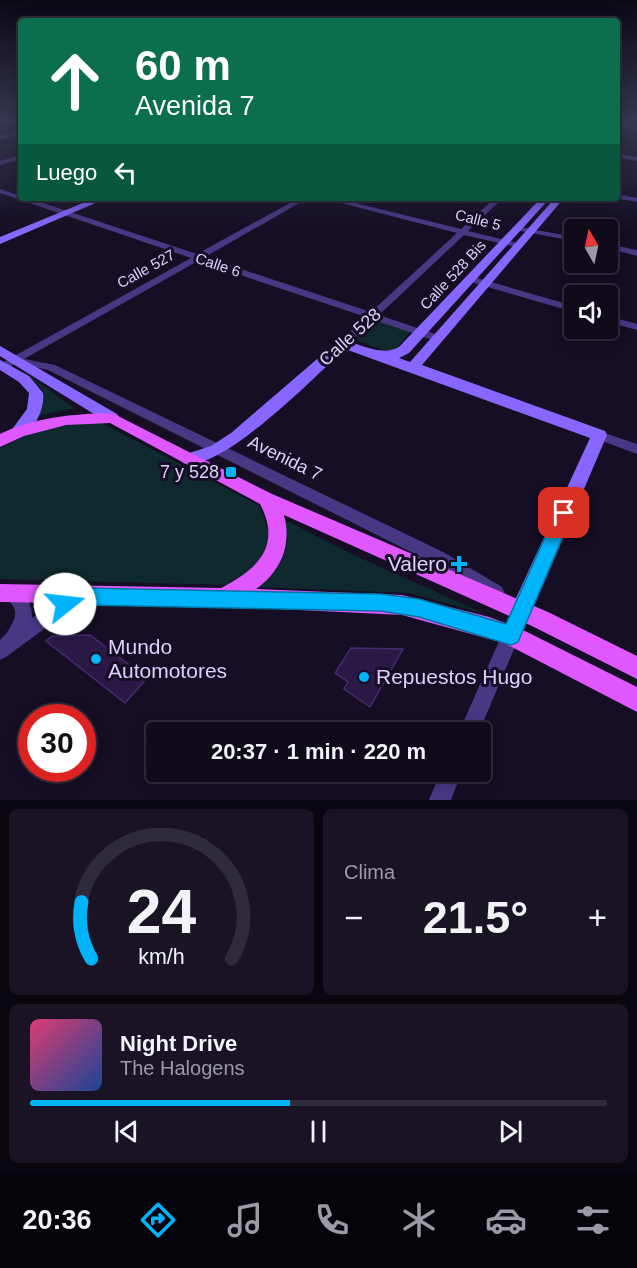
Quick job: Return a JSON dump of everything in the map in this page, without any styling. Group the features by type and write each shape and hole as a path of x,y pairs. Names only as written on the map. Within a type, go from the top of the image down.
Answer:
{"main road":[{"path":"0,441 18,432 66,420 112,418"},
{"name":"Avenida 7","path":"112,418 266,499 521,611 637,668"},
{"path":"221,597 242,588 260,576 272,560 279,543 280,527 275,512 266,499"},
{"path":"7,593 221,597 402,605 489,627 511,635 637,700"}],"street":[{"path":"0,163 18,158"},
{"name":"Calle 6","path":"0,191 18,197"},
{"path":"620,197 637,200"},
{"name":"Calle 6","path":"29,201 437,338"},
{"path":"0,241 81,201"},
{"path":"0,233 94,201"},
{"name":"Calle 527","path":"11,363 299,201"},
{"name":"Calle 5","path":"338,201 518,246"},
{"name":"Calle 528","path":"189,459 217,450 237,436 343,344 496,201"},
{"name":"Calle 528 Bis","path":"373,354 397,354 404,350 543,201"},
{"name":"Calle 528 Bis","path":"413,367 557,201"},
{"path":"518,228 564,237"},
{"path":"618,248 637,253"},
{"path":"470,279 564,306"},
{"path":"618,322 637,327"},
{"path":"343,344 413,367 637,449"},
{"name":"Avenida 7","path":"0,350 35,390 38,398 34,414 18,432"},
{"name":"Avenida 7","path":"11,363 112,418"},
{"name":"Avenida 7","path":"11,363 51,367 437,557 501,595 521,611"},
{"path":"473,722 599,435"},
{"path":"5,647 22,622 24,612 20,601 7,593"},
{"path":"5,647 53,612 83,596"},
{"path":"440,800 447,782"}],"green space":[{"path":"375,320 411,331 396,349 386,351 355,340"},
{"path":"22,370 74,408 38,416 44,395 39,386"},
{"path":"65,423 102,423 260,506 270,537 257,567 231,585 0,579 0,448 28,434"},
{"path":"283,519 354,555 485,614 409,593 258,587 276,570 288,540"}],"building":[{"name":"Mundo Automotores","path":"90,635 147,678 125,703 46,641 52,636"},
{"name":"Repuestos Hugo","path":"351,648 403,649 370,707 344,689 348,682 335,673"}],"place":[{"name":"7 y 528","path":"231,472"},
{"name":"Valero","path":"459,564"},
{"name":"Mundo Automotores","path":"96,659"},
{"name":"Repuestos Hugo","path":"364,677"}],"route":[{"path":"65,604 83,596 221,597 381,603 419,608 511,635 564,513"}]}
